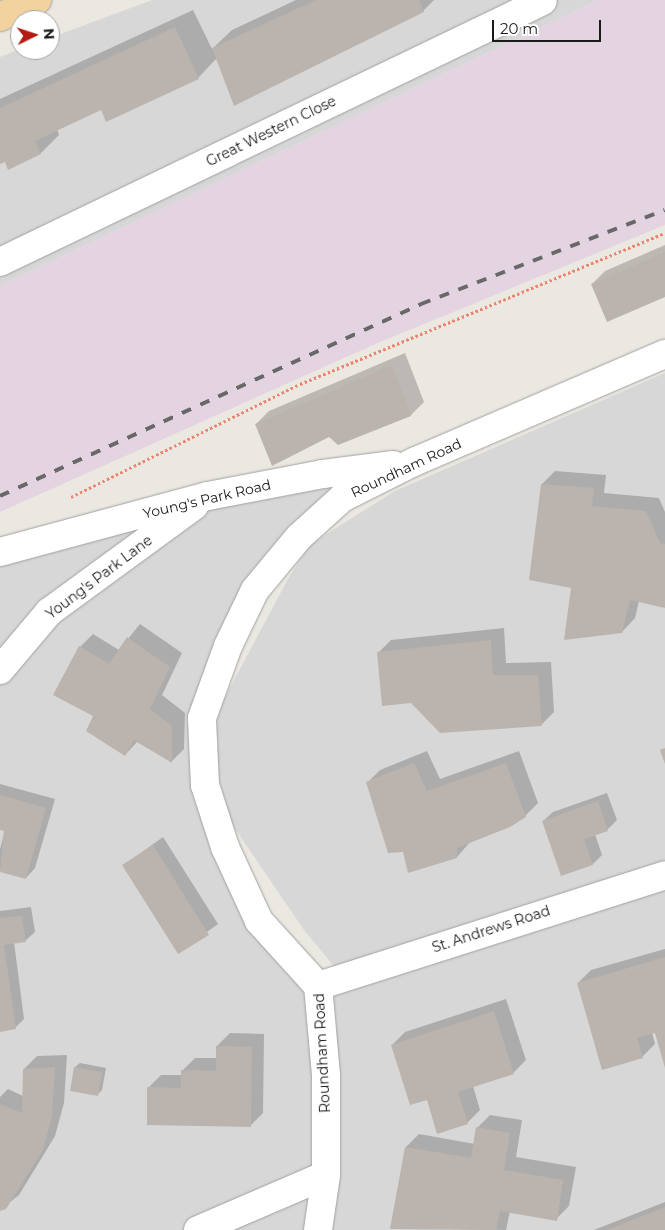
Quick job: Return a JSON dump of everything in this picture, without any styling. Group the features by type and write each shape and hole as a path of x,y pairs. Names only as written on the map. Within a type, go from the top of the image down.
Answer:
{"main road":[{"path":"0,17 37,0"}],"street":[{"name":"Great Western Close","path":"0,262 543,2"},
{"name":"Roundham Road","path":"318,1230 326,1175 326,1075 318,986 259,921 225,847 205,785 202,718 228,646 255,590 299,537 342,498 416,462 665,354"},
{"name":"Young's Park Road","path":"0,552 208,496 323,474 416,462"},
{"name":"Young's Park Lane","path":"0,670 49,612 208,496"},
{"name":"St. Andrews Road","path":"318,986 665,875"},
{"path":"198,1230 326,1175"}],"path":[{"path":"68,499 300,384 665,234"}],"shaded area":[{"path":"152,0 598,0 0,286 0,57 10,53 10,60 60,60 60,34"},
{"path":"598,0 665,0 665,225 380,342 0,512 0,286"},
{"path":"665,373 665,1230 0,1230 0,552 416,461 342,498 255,590 202,718 225,847 319,985 343,977 304,930 225,814 213,746 218,710 288,579 309,545 395,491"}],"building":[{"path":"316,0 419,0 424,12 234,106 212,48"},
{"path":"175,27 199,79 106,122 101,110 35,141 41,154 8,170 5,162 0,164 0,108"},
{"path":"665,252 665,297 607,322 591,284"},
{"path":"392,365 411,416 338,445 329,437 272,466 255,424"},
{"path":"541,484 594,488 592,506 646,511 660,543 665,544 665,608 630,600 622,633 564,640 571,588 529,580"},
{"path":"127,637 170,667 150,709 172,726 172,763 134,740 125,756 86,731 93,716 53,695 79,646 109,664"},
{"path":"491,640 493,675 538,675 542,726 440,733 411,703 382,706 377,652"},
{"path":"665,748 665,764 660,750"},
{"path":"414,763 427,791 506,763 526,817 510,827 457,848 457,858 408,873 403,852 388,853 366,782"},
{"path":"0,795 46,808 26,879 0,872 4,831 0,830"},
{"path":"598,801 608,831 584,839 593,865 561,876 542,821"},
{"path":"153,845 209,935 178,954 122,865"},
{"path":"22,916 26,942 4,945 16,1029 0,1032 0,918"},
{"path":"665,957 665,1068 655,1033 637,1038 643,1058 602,1070 577,983"},
{"path":"494,1011 514,1074 458,1092 468,1124 437,1134 427,1100 410,1105 391,1045"},
{"path":"216,1046 252,1047 251,1127 147,1125 147,1087 181,1088 181,1070 216,1071"},
{"path":"55,1067 52,1116 43,1150 6,1209 0,1211 0,1104 22,1113 23,1069"},
{"path":"74,1067 102,1072 98,1096 70,1091"},
{"path":"476,1127 510,1133 504,1170 563,1180 557,1221 500,1211 496,1230 390,1229 405,1147 471,1158"},
{"path":"665,1207 665,1230 607,1230"}],"railway":[{"path":"0,496 421,304 665,210"}]}
